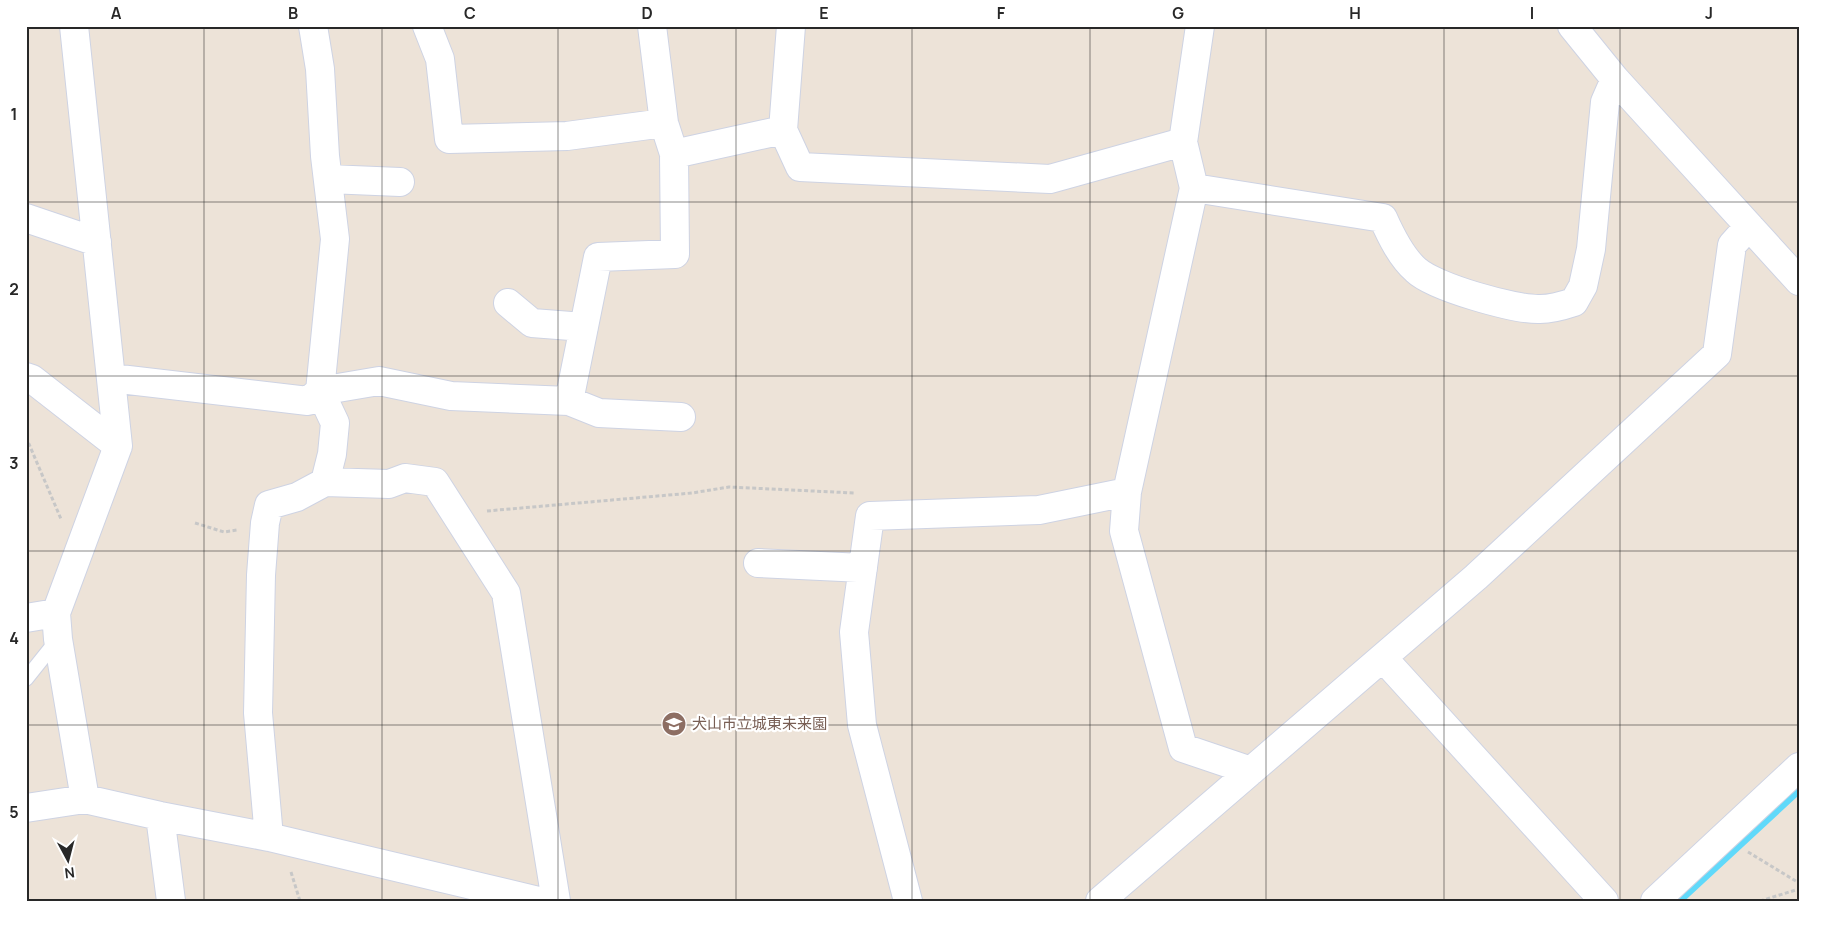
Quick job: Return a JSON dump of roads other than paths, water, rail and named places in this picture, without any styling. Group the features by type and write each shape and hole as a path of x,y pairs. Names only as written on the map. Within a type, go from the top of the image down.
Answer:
{"street":[{"path":"74,26 118,446 76,560 57,626 86,799"},
{"path":"313,26 320,69 328,179 335,239 320,391 334,423 332,454 325,482"},
{"path":"427,26 440,59 449,139 567,136 664,123"},
{"path":"569,401 598,257 675,254 674,154 664,123 652,26"},
{"path":"791,26 783,130 800,167 1050,179 1183,142"},
{"path":"1200,26 1183,142 1194,188 1127,492 1124,531 1183,748 1251,771"},
{"path":"1572,26 1615,79 1799,281"},
{"path":"1194,188 1383,218 1395,244 1416,271 1442,286 1479,297 1538,309 1557,308 1574,302 1583,286 1591,249 1605,102 1615,79"},
{"path":"674,154 783,130"},
{"path":"328,179 400,182"},
{"path":"26,218 97,242"},
{"path":"1100,901 1476,577 1717,354 1732,245 1749,226"},
{"path":"508,303 532,324 584,327"},
{"path":"26,377 32,379 118,446"},
{"path":"111,378 308,400 320,391 379,381 451,396 569,401 599,413 681,417"},
{"path":"269,837 258,714 265,526 269,505 297,497 325,482 389,484 405,478 435,482 506,593 556,901"},
{"path":"908,901 862,725 854,632 870,516 1038,510 1127,492"},
{"path":"758,563 863,568"},
{"path":"26,618 57,626"},
{"path":"1383,658 1604,901"},
{"path":"1655,901 1799,767"},
{"path":"26,808 86,799 160,816 269,837 539,901"},
{"path":"160,816 171,901"}],"lane":[{"path":"26,679 57,626"}],"waterway":[{"path":"1678,901 1799,789"}],"place":[{"name":"犬山市立城東未来園","path":"674,724"}]}
